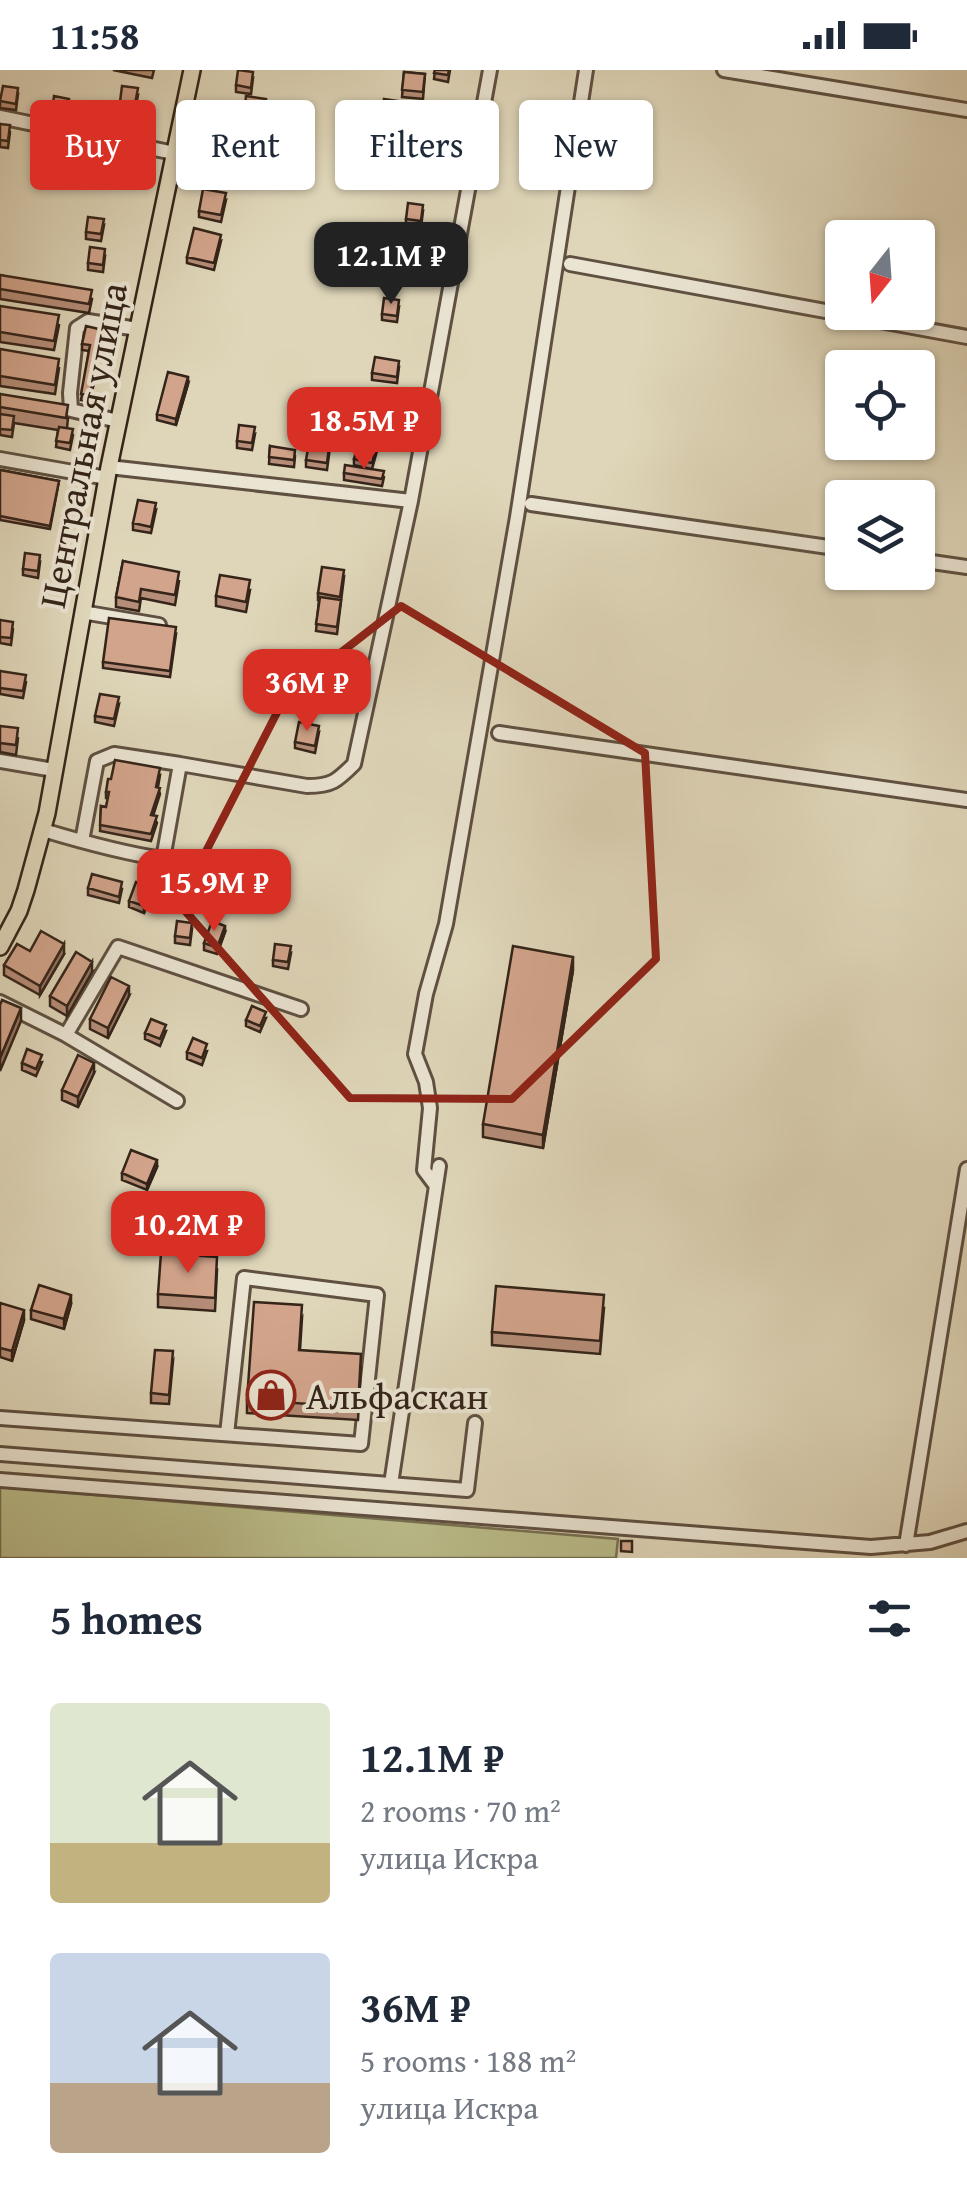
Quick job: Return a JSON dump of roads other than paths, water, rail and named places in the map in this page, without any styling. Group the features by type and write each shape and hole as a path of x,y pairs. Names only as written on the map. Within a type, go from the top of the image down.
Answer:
{"main road":[{"name":"Центральная улица","path":"0,946 18,912 43,830 118,421 192,70"}],"street":[{"path":"82,841 97,762 114,754 308,786 327,786 354,764 411,501 490,70"},
{"path":"436,1186 424,1170 430,1108 426,1082 414,1054 446,924 517,517 586,70"},
{"path":"724,70 967,110"},
{"path":"0,117 174,153"},
{"path":"570,264 967,337"},
{"path":"118,421 71,410 77,328 88,321 138,328"},
{"path":"0,458 108,473 411,501"},
{"path":"532,504 825,547"},
{"path":"935,562 967,567"},
{"path":"82,612 159,625"},
{"path":"499,733 967,800"},
{"path":"0,761 54,770"},
{"path":"43,830 132,855 163,859 180,764"},
{"path":"66,1034 118,947 301,1009"},
{"path":"0,1002 66,1034 178,1101"},
{"path":"391,1484 438,1166"},
{"path":"906,1545 967,1168"},
{"path":"0,1418 361,1444 377,1295 244,1278 226,1434"},
{"path":"0,1454 466,1490 475,1423"},
{"path":"0,1480 871,1547 930,1542 967,1531"}],"place":[{"name":"Альфаскан","path":"271,1395"}]}
